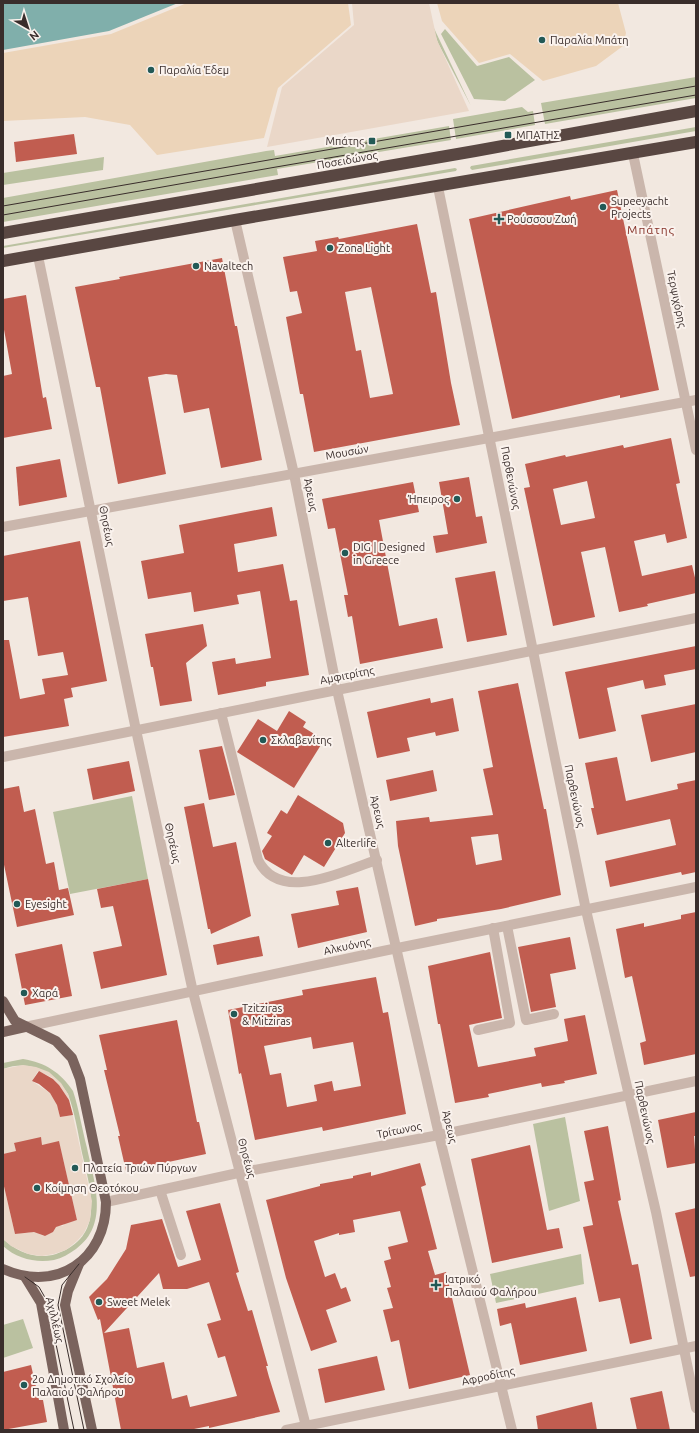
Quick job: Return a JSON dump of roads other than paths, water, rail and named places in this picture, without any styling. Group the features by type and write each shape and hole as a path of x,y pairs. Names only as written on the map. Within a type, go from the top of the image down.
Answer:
{"highway":[{"name":"Ποσειδώνος","path":"3,233 475,152 696,111"},
{"path":"3,261 696,142"}],"main road":[{"path":"3,1001 12,1018 25,1027 37,1030 56,1041 68,1054 77,1068 106,1202 106,1218 100,1237 88,1256 79,1264 58,1274 47,1277 26,1277 3,1269"},
{"name":"Αλκυόνης","path":"3,1032 25,1027"},
{"name":"Αχιλλέως","path":"79,1264 68,1291 65,1305 92,1430"},
{"name":"Αχιλλέως","path":"26,1277 41,1303 64,1430"}],"street":[{"name":"Τερψιχόρης","path":"633,154 691,401 696,450"},
{"name":"Παρθενώνος","path":"438,187 586,910 656,1212 696,1408"},
{"name":"Άρεως","path":"235,220 294,474 337,690 439,1135 512,1430"},
{"name":"Θησέως","path":"38,256 92,510 136,730 193,992 238,1173 307,1428"},
{"name":"Μουσών","path":"3,527 691,401"},
{"name":"Αμφιτρίτης","path":"3,756 696,618"},
{"path":"221,713 258,860 263,869 270,876 285,881 305,883 377,860"},
{"name":"Αλκυόνης","path":"25,1027 397,948 696,887"},
{"path":"507,926 526,1020 554,1014"},
{"path":"478,1030 510,1023 493,928"},
{"name":"Τρίτωνος","path":"106,1202 238,1173 439,1135 696,1082"},
{"path":"160,1190 182,1255"},
{"name":"Αφροδίτης","path":"286,1430 307,1428 696,1346"}],"water":[{"path":"3,3 178,3 109,31 3,50"}],"tram line":[{"path":"3,206 696,86"},
{"path":"3,215 696,95"},
{"path":"79,1264 62,1285 58,1305 84,1430"},
{"path":"25,1277 39,1287 47,1301 74,1430"}],"place":[{"name":"Παραλία Μπάτη","path":"542,40"},
{"name":"Παραλία Έδεμ","path":"151,70"},
{"name":"ΜΠΑΤΗΣ","path":"508,135"},
{"name":"Μπάτης","path":"372,141"},
{"name":"Supeeyacht Projects","path":"603,207"},
{"name":"Ρούσσου Ζωή","path":"499,219"},
{"name":"Zona Light","path":"330,248"},
{"name":"Navaltech","path":"196,266"},
{"name":"Ήπειρος","path":"457,499"},
{"name":"DIG | Designed in Greece","path":"345,553"},
{"name":"Σκλαβενίτης","path":"263,740"},
{"name":"Alterlife","path":"328,843"},
{"name":"Eyesight","path":"17,904"},
{"name":"Χαρά","path":"24,993"},
{"name":"Tzitziras & Mitziras","path":"234,1014"},
{"name":"Πλατεία Τριών Πύργων","path":"75,1168"},
{"name":"Κοίμηση Θεοτόκου","path":"37,1188"},
{"name":"Ιατρικό Παλαιού Φαλήρου","path":"436,1285"},
{"name":"Sweet Melek","path":"99,1302"},
{"name":"2ο Δημοτικό Σχολείο Παλαιού Φαλήρου","path":"24,1385"}],"district":[{"name":"Μπάτης","path":"651,230"}]}
